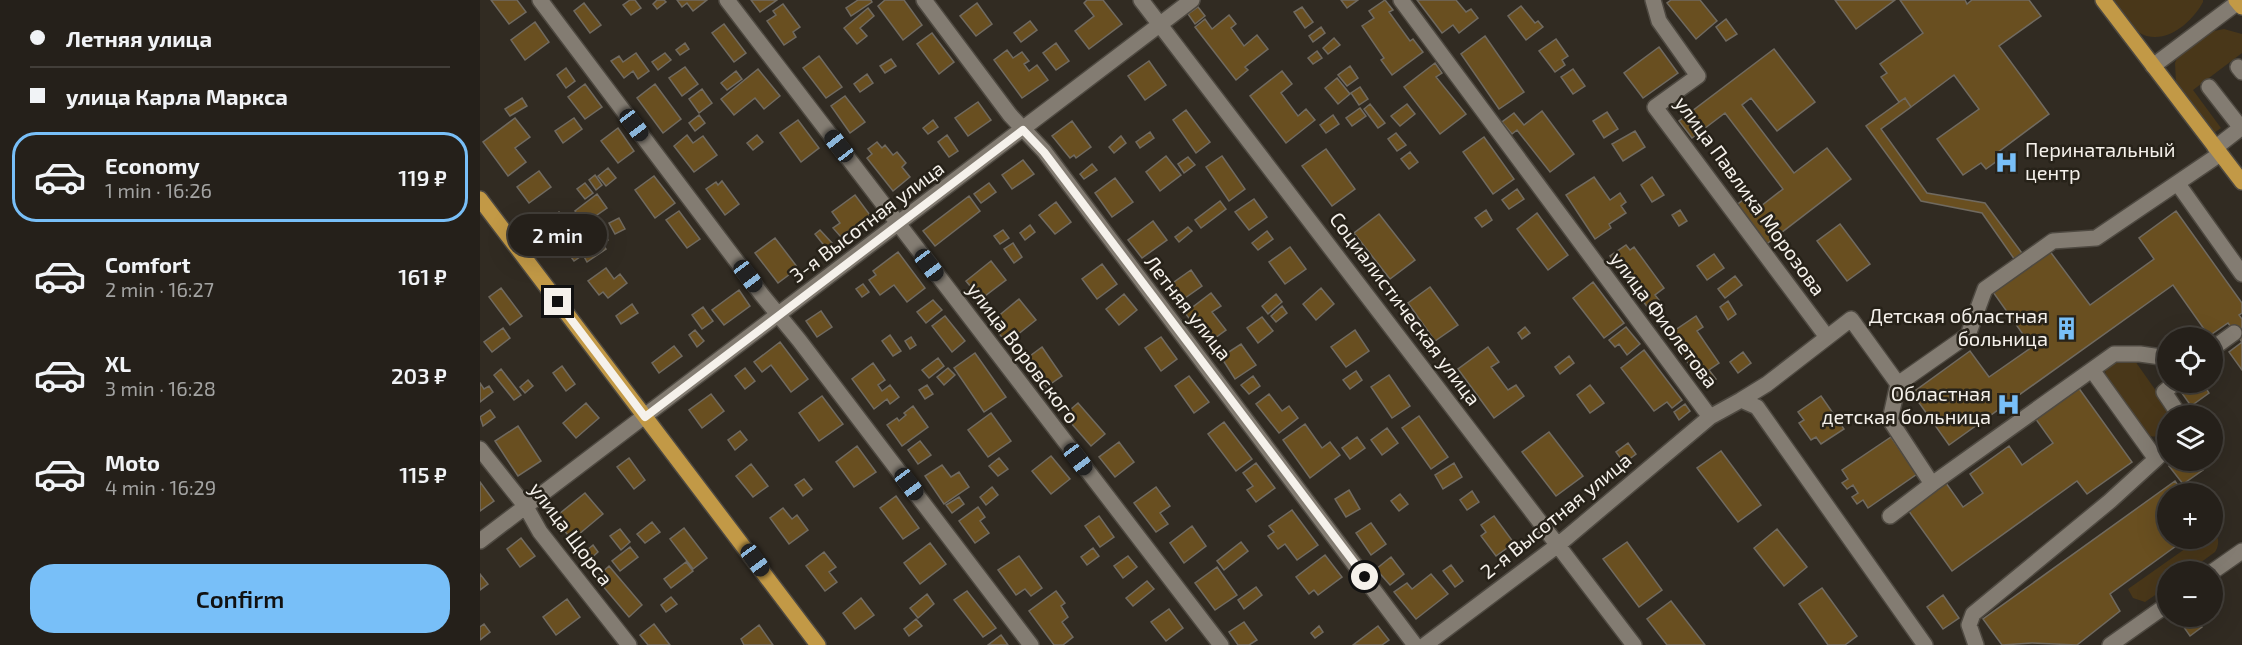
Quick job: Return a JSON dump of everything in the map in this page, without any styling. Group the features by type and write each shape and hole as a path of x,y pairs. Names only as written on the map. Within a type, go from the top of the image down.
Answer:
{"main road":[{"path":"2103,0 2242,182"},
{"path":"480,199 818,645"}],"street":[{"path":"540,0 1031,645"},
{"name":"улица Воровского","path":"727,0 1221,645"},
{"name":"Летняя улица","path":"924,0 1023,130 1044,152 1415,645"},
{"name":"Социалистическая улица","path":"1140,0 1634,645"},
{"name":"3-я Высотная улица","path":"480,541 1192,0"},
{"name":"улица Фиолетова","path":"1401,0 1710,417 1741,400 1757,407 1925,645"},
{"name":"улица Павлика Морозова","path":"1653,0 1659,21 1698,76 1655,107 1827,337"},
{"path":"2153,66 2239,3"},
{"path":"1932,484 1890,420 1898,384 1968,336 1985,289 2053,241 2096,238 2178,184 2218,151 2241,128 2209,87"},
{"path":"2178,184 2242,274"},
{"path":"1741,400 1767,384 1851,318 1898,384"},
{"path":"2223,341 2235,333"},
{"path":"1890,516 2114,354 2157,356"},
{"path":"1976,645 1969,625 1973,614 2110,501 2156,459 2092,370"},
{"name":"2-я Высотная улица","path":"1425,645 1558,545 1710,417"},
{"name":"улица Щорса","path":"480,449 525,507 540,532 629,645"},
{"path":"2223,564 2242,551"},
{"path":"2110,645 2157,612"}],"shaded area":[{"path":"2110,0 2203,0 2203,2 2184,25 2167,35 2157,37 2138,32 2130,26"},
{"path":"2224,29 2242,34 2242,53 2193,90 2221,128 2214,133 2176,83 2175,63 2179,54 2209,32"},
{"path":"2111,361 2135,361 2166,405 2157,405 2157,436 2144,434 2106,381 2105,368"},
{"path":"2185,549 2216,549 2203,561 2168,561"},
{"path":"2157,569 2157,594 2145,602 2133,598 2128,589"}],"building":[{"path":"491,0 517,0 526,12 509,24"},
{"path":"630,0 635,0 641,8 631,15 623,5"},
{"path":"657,0 666,2 657,9 653,4"},
{"path":"677,0 707,0 693,11 687,3 682,7"},
{"path":"751,0 777,0 760,12"},
{"path":"858,0 871,0 872,2 851,16 846,8"},
{"path":"885,0 904,0 922,25 903,40 878,6"},
{"path":"1087,0 1103,0 1122,24 1089,49 1075,31 1094,16 1084,3"},
{"path":"1341,0 1358,0 1347,8"},
{"path":"1385,0 1393,10 1389,12 1410,41 1413,39 1423,52 1392,75 1381,60 1384,58 1362,26 1374,18 1369,11"},
{"path":"1417,0 1456,0 1466,12 1471,9 1478,18 1459,33 1453,25 1442,33"},
{"path":"1671,0 1700,0 1717,21 1696,39 1667,3"},
{"path":"1835,0 1895,0 1856,29"},
{"path":"1900,0 1965,0 1967,4 1972,0 2029,0 2041,16 1999,46 2049,114 1997,153 2001,158 1986,169 1981,163 1963,175 1937,139 1979,109 1954,75 1911,107 1905,98 1899,102 1881,77 1887,73 1880,64 1923,33"},
{"path":"584,3 601,25 590,33 574,11"},
{"path":"977,3 992,24 976,36 960,16"},
{"path":"783,4 800,27 793,32 796,37 784,45 767,21 776,15 773,11"},
{"path":"1521,6 1535,23 1538,21 1543,27 1526,40 1508,16"},
{"path":"1198,7 1205,16 1195,24 1188,14"},
{"path":"1302,7 1313,22 1305,28 1294,12"},
{"path":"868,8 874,16 860,28 867,36 857,44 844,28"},
{"path":"1229,15 1236,24 1231,28 1244,46 1257,35 1268,49 1245,67 1248,70 1236,80 1195,27 1205,19 1212,29"},
{"path":"1726,19 1737,34 1726,41 1716,27"},
{"path":"1030,21 1037,30 1021,42 1014,33"},
{"path":"535,22 549,42 525,60 511,40"},
{"path":"724,24 746,53 734,62 712,33"},
{"path":"1321,27 1325,33 1313,42 1309,36"},
{"path":"932,33 954,62 939,74 917,44"},
{"path":"1485,36 1524,92 1499,109 1461,54"},
{"path":"1334,38 1340,45 1328,54 1323,48"},
{"path":"1556,39 1568,56 1562,60 1565,65 1555,72 1539,51"},
{"path":"685,43 689,49 680,55 676,50"},
{"path":"1056,43 1069,61 1056,70 1043,53"},
{"path":"1659,47 1678,73 1643,98 1624,73"},
{"path":"1774,49 1815,102 1777,131 1751,98 1742,105 1794,173 1827,148 1851,179 1764,246 1734,207 1752,193 1761,206 1783,189 1725,113 1692,138 1679,121"},
{"path":"1007,50 1013,58 1022,52 1029,61 1024,64 1029,71 1037,65 1048,80 1022,98 994,60"},
{"path":"1317,51 1322,58 1313,64 1308,58"},
{"path":"636,53 649,71 638,79 633,71 624,78 611,61 619,56 623,62"},
{"path":"665,53 671,60 658,70 652,62"},
{"path":"819,56 842,87 826,98 803,68"},
{"path":"891,59 896,66 885,73 880,66"},
{"path":"1149,61 1166,85 1145,100 1128,76"},
{"path":"1435,63 1442,73 1436,77 1466,114 1440,134 1404,87"},
{"path":"1350,66 1358,78 1347,86 1338,75"},
{"path":"685,67 698,84 682,96 669,78"},
{"path":"566,68 575,81 566,88 557,75"},
{"path":"758,69 780,96 764,109 755,98 734,115 721,99"},
{"path":"1573,69 1585,86 1573,94 1561,77"},
{"path":"736,71 742,79 727,90 721,83"},
{"path":"1282,71 1292,84 1281,93 1298,116 1306,109 1315,120 1286,143 1250,96"},
{"path":"867,74 873,83 860,92 854,84"},
{"path":"1337,78 1350,94 1338,104 1325,88"},
{"path":"585,84 602,107 585,119 568,97"},
{"path":"655,84 681,119 663,133 637,98"},
{"path":"1360,87 1368,99 1359,105 1351,93"},
{"path":"702,89 712,103 699,113 689,99"},
{"path":"845,96 865,122 850,133 831,106"},
{"path":"522,98 527,106 510,116 505,109"},
{"path":"1905,98 1911,107 1881,129 1927,193 1985,203 2030,264 2022,270 1982,213 1921,201 1866,126"},
{"path":"978,102 991,120 968,136 955,118"},
{"path":"1370,104 1385,123 1378,128 1364,109"},
{"path":"1407,104 1415,114 1400,126 1391,116"},
{"path":"1360,108 1366,116 1352,126 1346,118"},
{"path":"1186,110 1210,142 1196,153 1173,120"},
{"path":"1542,111 1574,154 1550,172 1517,130 1512,134 1502,122 1514,113 1524,125"},
{"path":"1607,112 1618,129 1604,138 1593,121"},
{"path":"699,115 705,123 695,131 689,123"},
{"path":"1333,115 1339,124 1326,133 1320,125"},
{"path":"515,118 530,137 515,148 526,162 508,176 483,142"},
{"path":"574,118 582,129 563,143 555,131"},
{"path":"798,120 819,148 801,162 780,133"},
{"path":"933,120 938,127 928,134 923,128"},
{"path":"1072,121 1091,147 1076,158 1074,155 1070,158 1052,136"},
{"path":"618,128 634,151 618,163 601,141"},
{"path":"1635,131 1645,147 1623,161 1612,144"},
{"path":"1150,132 1154,138 1140,148 1136,142"},
{"path":"1396,133 1406,145 1397,151 1388,139"},
{"path":"687,135 693,143 703,136 717,155 694,172 674,146"},
{"path":"757,135 763,142 753,150 747,143"},
{"path":"947,135 958,151 949,157 938,142"},
{"path":"1121,136 1126,143 1114,153 1109,147"},
{"path":"1484,137 1514,179 1493,194 1463,152"},
{"path":"877,142 882,148 885,145 893,155 897,152 906,163 902,167 910,177 893,191 867,158 872,154 868,149"},
{"path":"1326,149 1355,189 1332,206 1302,166"},
{"path":"1410,152 1418,162 1409,169 1401,159"},
{"path":"1166,156 1181,175 1160,191 1146,172"},
{"path":"1222,156 1245,189 1229,201 1206,167"},
{"path":"1188,157 1195,165 1184,173 1178,164"},
{"path":"1023,160 1034,174 1012,189 1002,175"},
{"path":"1092,164 1097,170 1084,179 1080,174"},
{"path":"608,168 616,178 606,186 598,176"},
{"path":"539,171 551,187 529,203 517,187"},
{"path":"595,175 602,185 596,190 589,180"},
{"path":"654,176 675,203 655,218 635,190"},
{"path":"1594,177 1610,200 1620,193 1626,202 1621,206 1626,213 1609,224 1611,228 1595,239 1566,195"},
{"path":"1652,177 1664,195 1652,202 1641,185"},
{"path":"1115,178 1133,202 1112,217 1095,193"},
{"path":"722,181 739,204 725,215 706,189"},
{"path":"585,183 593,193 585,199 577,189"},
{"path":"989,183 996,192 981,203 974,194"},
{"path":"1517,189 1524,199 1509,209 1502,200"},
{"path":"597,194 607,208 584,224 575,211"},
{"path":"855,195 870,215 841,237 833,228 840,223 832,212"},
{"path":"969,196 980,211 935,246 923,231"},
{"path":"1254,199 1267,217 1249,230 1235,212"},
{"path":"1220,201 1226,209 1201,228 1195,220"},
{"path":"1056,202 1071,222 1055,234 1039,215"},
{"path":"1486,210 1492,220 1482,227 1475,218"},
{"path":"1680,210 1687,221 1679,226 1672,215"},
{"path":"679,211 700,239 687,248 666,220"},
{"name":"Детская областная больница","path":"2176,211 2242,303 2242,313 2239,315 2242,319 2242,342 2228,323 2222,327 2203,327 2173,285 1949,445 1912,393 1970,351 1989,377 2032,347 1993,292 2049,250 2090,305 2154,259 2139,238"},
{"path":"559,212 564,218 553,226 548,220"},
{"path":"1537,213 1568,255 1548,270 1517,229"},
{"path":"1379,214 1415,260 1390,279 1354,233"},
{"path":"619,218 625,229 615,234 609,223"},
{"path":"576,219 584,230 564,244 556,233"},
{"path":"1153,221 1167,240 1142,258 1128,240"},
{"path":"1840,224 1870,264 1847,281 1817,241"},
{"path":"1030,225 1035,232 1025,240 1020,233"},
{"path":"600,227 608,240 602,244 606,249 587,262 583,255 574,261 566,250"},
{"path":"1188,227 1192,231 1179,242 1175,237"},
{"path":"820,230 832,243 826,248 815,234"},
{"path":"1003,230 1009,238 1000,244 994,236"},
{"path":"1267,231 1273,239 1258,250 1252,243"},
{"path":"775,238 798,268 778,283 755,253"},
{"path":"1013,243 1022,257 1014,263 1004,249"},
{"path":"1626,245 1630,250 1634,247 1664,288 1655,295 1659,300 1648,308 1610,256"},
{"path":"1290,247 1306,269 1285,284 1269,262"},
{"path":"898,252 925,288 907,302 894,285 880,295 869,280 876,275 873,271"},
{"path":"1714,254 1724,268 1707,280 1697,266"},
{"path":"991,261 1006,280 981,299 966,281"},
{"path":"1102,264 1117,284 1097,299 1082,279"},
{"path":"606,268 614,279 620,274 627,283 608,298 603,292 599,295 588,281"},
{"path":"1191,270 1202,286 1178,303 1167,287"},
{"path":"1735,276 1742,285 1725,298 1718,289"},
{"path":"1593,282 1624,323 1604,338 1573,298"},
{"path":"863,284 869,292 862,297 856,289"},
{"path":"1430,287 1458,325 1435,341 1408,303"},
{"path":"501,288 522,316 510,325 489,297"},
{"path":"1321,288 1334,304 1316,320 1303,304"},
{"path":"739,290 750,306 724,325 712,310"},
{"path":"1211,293 1221,306 1212,312 1226,330 1208,343 1185,313"},
{"path":"1124,294 1137,310 1119,325 1106,309"},
{"path":"1276,294 1282,302 1268,314 1262,306"},
{"path":"1019,299 1036,320 1007,343 990,323"},
{"path":"933,300 942,310 926,323 917,312"},
{"path":"1728,301 1736,314 1728,320 1720,307"},
{"path":"632,304 638,313 621,324 616,316"},
{"path":"1282,306 1287,313 1276,322 1271,316"},
{"path":"703,307 713,321 702,329 692,315"},
{"path":"821,311 832,327 817,337 806,321"},
{"path":"945,316 965,341 952,352 932,326"},
{"path":"1696,316 1703,327 1697,331 1719,363 1709,370 1716,379 1705,387 1668,335"},
{"path":"1262,317 1273,331 1258,343 1247,328"},
{"path":"1525,327 1530,333 1522,339 1518,333"},
{"path":"1626,327 1640,344 1627,355 1619,344 1615,347 1609,340"},
{"path":"503,328 510,338 492,352 484,342"},
{"path":"695,330 704,341 697,347 689,335"},
{"path":"1355,330 1369,351 1346,367 1331,347"},
{"path":"890,335 901,351 893,356 882,341"},
{"path":"911,337 916,345 910,349 905,341"},
{"path":"1161,337 1177,359 1161,371 1145,348"},
{"path":"780,342 808,379 791,392 771,365 762,372 754,362"},
{"path":"2242,342 2242,370 2229,352"},
{"path":"1241,344 1256,365 1235,379 1221,357"},
{"path":"674,346 682,356 659,373 652,363"},
{"path":"1042,347 1062,376 1046,387 1026,359"},
{"path":"1488,347 1499,362 1491,367 1508,390 1516,385 1524,396 1494,418 1458,369"},
{"path":"1644,350 1682,400 1672,408 1667,402 1654,411 1621,368"},
{"path":"1743,352 1751,363 1738,373 1730,362"},
{"path":"975,353 1006,397 984,412 954,368"},
{"path":"1569,356 1574,363 1560,374 1555,367"},
{"path":"938,358 944,366 929,378 922,370"},
{"path":"873,363 885,380 878,385 882,391 890,385 899,397 890,404 887,399 874,409 852,379"},
{"path":"562,366 575,384 566,391 553,373"},
{"path":"745,368 755,381 745,389 735,376"},
{"path":"948,368 955,375 944,385 937,377"},
{"path":"501,369 521,395 514,400 494,375"},
{"path":"1356,371 1362,380 1350,389 1343,380"},
{"path":"1389,375 1410,406 1392,418 1371,387"},
{"path":"1189,376 1209,402 1194,413 1175,386"},
{"path":"1253,376 1260,386 1249,394 1241,385"},
{"path":"528,380 533,386 525,393 520,387"},
{"path":"480,383 484,389 489,386 493,392 480,402"},
{"path":"927,385 933,394 925,399 919,390"},
{"path":"1590,385 1604,403 1590,413 1577,395"},
{"name":"Детская областная больница","path":"2078,387 2132,462 2087,494 2077,481 1952,571 1908,510 1946,483 1963,507 1983,493 1970,474 2009,446 2022,465 2053,443 2035,418"},
{"path":"2182,393 2209,393 2192,405"},
{"path":"711,394 724,411 702,428 689,410"},
{"path":"1269,394 1282,411 1289,406 1298,418 1279,433 1256,404"},
{"path":"822,396 843,424 819,441 799,413"},
{"path":"1821,396 1844,429 1821,444 1816,437 1811,440 1799,423 1804,420 1798,412"},
{"path":"586,403 599,418 576,438 563,423"},
{"path":"1078,403 1105,434 1091,446 1064,415"},
{"path":"1685,404 1690,411 1679,420 1674,412"},
{"path":"913,406 928,427 902,446 887,425 897,418 899,421 906,415 904,413"},
{"path":"490,410 495,417 483,426 480,417"},
{"path":"991,413 1011,441 988,457 968,430"},
{"path":"1419,416 1448,457 1431,469 1402,428"},
{"path":"1224,422 1252,459 1236,471 1208,434"},
{"path":"1305,424 1322,448 1330,442 1340,455 1310,478 1283,440"},
{"path":"518,426 541,461 518,476 495,441"},
{"path":"1387,428 1398,443 1382,455 1371,440"},
{"path":"740,431 747,440 735,450 728,440"},
{"path":"1549,432 1583,476 1556,496 1522,452"},
{"path":"1357,437 1365,448 1350,459 1342,448"},
{"path":"1891,437 1917,474 1868,508 1863,500 1857,504 1852,497 1858,493 1853,485 1847,489 1842,483 1848,479 1842,470"},
{"path":"920,441 931,455 918,464 908,450"},
{"path":"1119,442 1134,462 1115,477 1099,457"},
{"path":"1628,443 1636,454 1624,463 1616,452"},
{"path":"857,446 876,472 854,487 836,462"},
{"path":"1721,451 1761,505 1738,522 1697,468"},
{"path":"1051,456 1070,479 1051,494 1032,471"},
{"path":"629,458 645,480 634,489 617,467"},
{"path":"999,458 1008,469 998,476 989,466"},
{"path":"1256,463 1275,488 1256,502 1247,490 1253,486 1243,473"},
{"path":"1454,463 1462,477 1443,489 1435,475"},
{"path":"751,464 768,486 753,497 736,476"},
{"path":"942,465 951,477 959,472 969,487 944,504 925,476"},
{"path":"2173,471 2202,471 2184,483"},
{"path":"804,479 812,489 803,496 795,485"},
{"path":"480,482 494,501 480,511"},
{"path":"992,487 998,495 986,505 980,497"},
{"path":"1156,487 1170,506 1160,513 1168,524 1156,532 1134,503"},
{"path":"1349,490 1360,509 1346,517 1335,499"},
{"path":"1472,491 1479,502 1467,510 1460,500"},
{"path":"585,493 603,514 572,540 554,518"},
{"path":"1400,494 1408,504 1399,511 1391,501"},
{"path":"2157,494 2157,549 2172,549 2110,594 2120,611 2077,645 2032,643 2002,645 1983,619"},
{"path":"896,496 919,528 903,539 880,508"},
{"path":"959,497 964,504 952,513 946,505"},
{"path":"978,507 985,517 980,521 989,533 975,543 959,521"},
{"path":"783,508 792,519 797,515 808,530 789,544 770,518"},
{"path":"1292,510 1318,545 1297,560 1285,544 1278,549 1268,536 1274,532 1269,526"},
{"path":"1099,516 1114,537 1100,547 1085,526"},
{"path":"1494,516 1514,543 1496,556 1481,536 1486,532 1481,525"},
{"path":"652,522 660,532 645,543 637,534"},
{"path":"1371,523 1386,544 1371,555 1356,533"},
{"path":"1192,526 1206,546 1184,563 1170,543"},
{"path":"684,528 707,558 693,569 670,539"},
{"path":"620,529 630,542 621,550 610,536"},
{"path":"1777,529 1807,567 1784,586 1754,548"},
{"path":"521,538 535,556 520,567 507,549"},
{"path":"1241,542 1248,551 1224,570 1217,561"},
{"path":"1627,542 1662,590 1639,607 1603,559"},
{"path":"930,543 946,564 920,584 904,563"},
{"path":"593,545 598,552 586,563 580,556"},
{"path":"630,547 638,557 620,571 612,561"},
{"path":"1093,548 1099,556 1087,565 1081,557"},
{"path":"824,552 836,567 829,572 837,582 825,591 806,566"},
{"path":"1325,555 1342,577 1318,595 1314,590 1309,594 1296,577"},
{"path":"1019,556 1042,588 1031,596 1025,589 1016,595 998,570"},
{"path":"1128,556 1137,567 1123,578 1114,566"},
{"path":"1391,557 1404,574 1390,585 1376,569"},
{"path":"686,562 693,571 671,588 664,579"},
{"path":"1451,565 1463,581 1455,587 1443,571"},
{"path":"609,566 642,605 629,617 596,578"},
{"path":"1217,567 1237,595 1215,610 1195,583"},
{"path":"480,574 488,584 480,590"},
{"path":"1431,574 1448,594 1416,619 1394,592 1407,583 1412,589"},
{"path":"1147,581 1154,589 1133,606 1126,598"},
{"path":"1256,587 1262,595 1244,609 1238,600"},
{"path":"1822,588 1857,636 1845,645 1828,645 1799,604"},
{"path":"967,591 996,628 983,637 954,600"},
{"path":"1056,591 1065,603 1061,606 1068,617 1062,622 1073,637 1063,645 1054,645 1029,611"},
{"path":"927,594 934,604 918,618 910,608"},
{"path":"1943,595 1959,618 1943,629 1927,607"},
{"path":"671,597 677,604 666,612 661,605"},
{"path":"861,598 874,615 855,629 843,613"},
{"path":"567,599 580,617 556,635 543,617"},
{"path":"1671,601 1705,645 1667,645 1647,619"},
{"path":"1169,609 1183,628 1166,641 1151,622"},
{"path":"916,619 922,626 909,636 904,629"},
{"path":"1244,622 1257,640 1249,645 1238,645 1229,632"},
{"path":"484,624 490,632 480,640 480,627"},
{"path":"654,624 670,645 648,645 640,635"},
{"path":"759,625 773,645 744,645 741,639"},
{"path":"1319,626 1323,632 1315,638 1311,633"},
{"path":"1378,626 1389,640 1382,645 1353,645"},
{"path":"2184,627 2202,627 2190,636"},
{"path":"1001,635 1008,645 988,645"}],"place":[{"name":"Перинатальный центр","path":"2007,162"},
{"name":"Детская областная больница","path":"2066,328"},
{"name":"Областная детская больница","path":"2009,405"}],"route":[{"path":"558,302 645,417 1023,130 1044,152 1365,577"}]}
